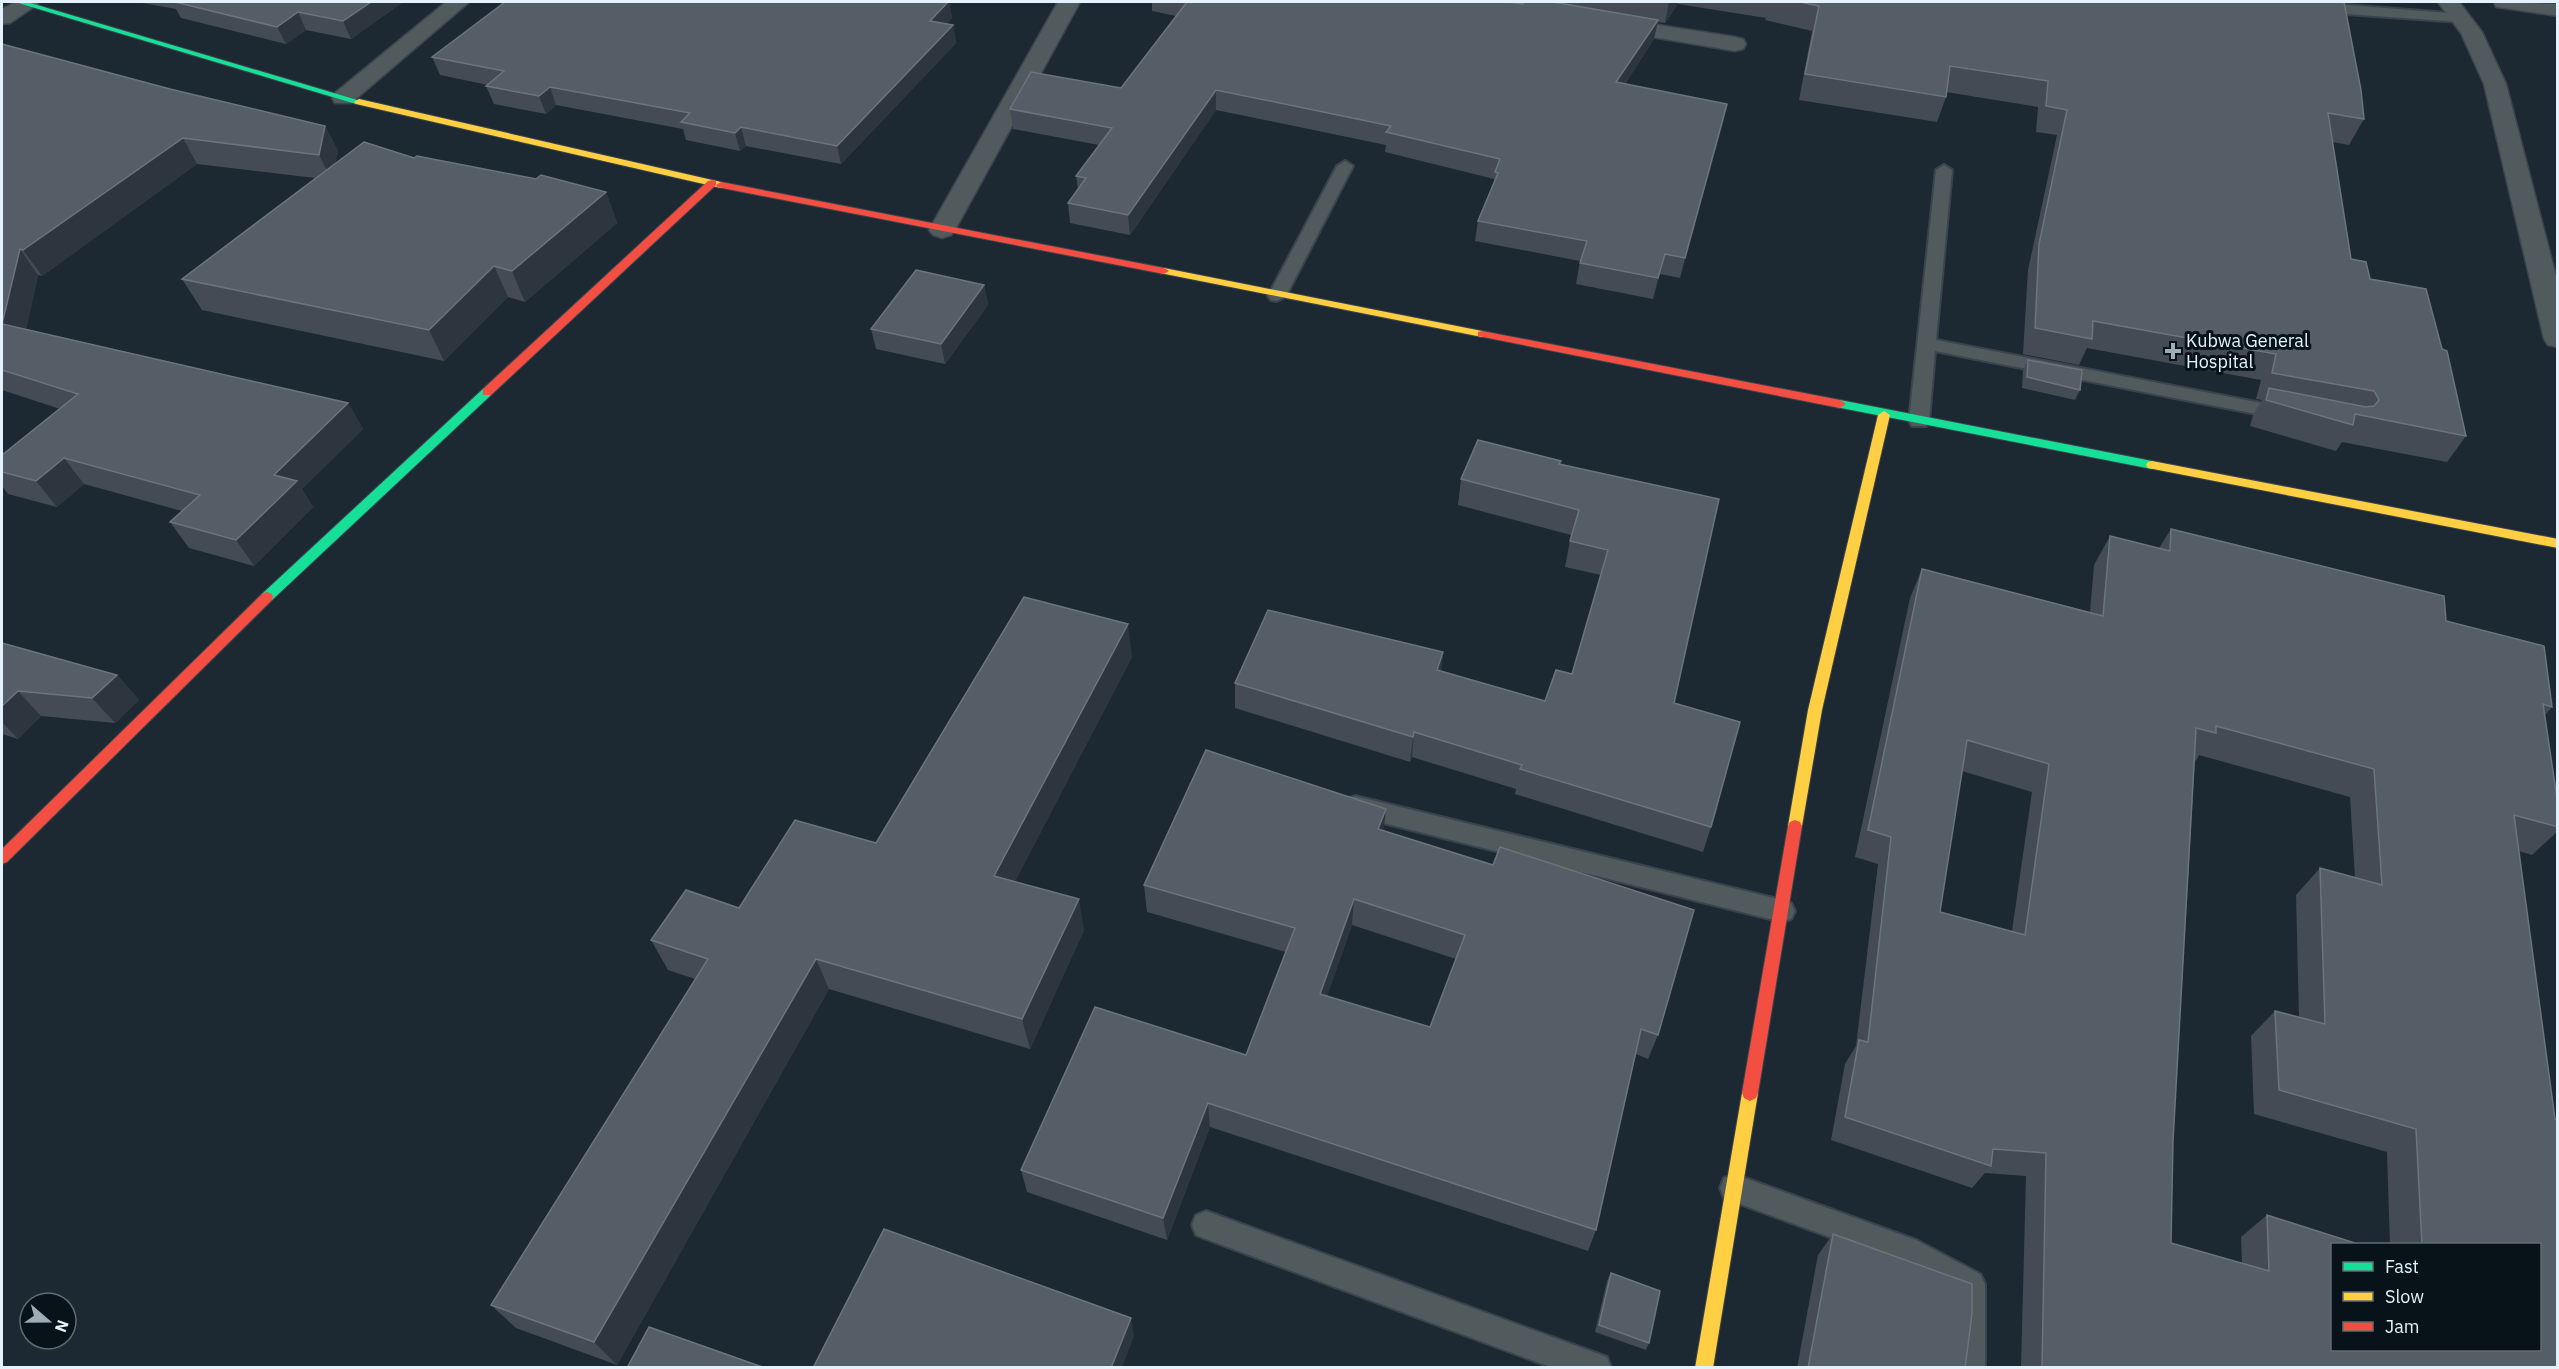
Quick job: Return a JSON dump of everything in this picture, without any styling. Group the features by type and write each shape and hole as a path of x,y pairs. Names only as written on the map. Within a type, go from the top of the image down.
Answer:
{"street":[{"path":"344,98 458,2"},
{"path":"942,230 1069,2"},
{"path":"2504,2 2558,10"},
{"path":"2,18 23,3 344,98 712,183 1277,296 2558,544"},
{"path":"2455,10 2472,32 2496,84 2558,339"},
{"path":"1589,20 1735,44"},
{"path":"2,858 291,574 712,183"},
{"path":"1704,1368 1815,710 1884,414"}],"lane":[{"path":"2281,2 2332,9 2455,10"},
{"path":"1277,296 1345,166"},
{"path":"1918,421 1944,170"},
{"path":"1927,344 2302,416"},
{"path":"1336,801 1782,911"},
{"path":"1734,1188 1916,1254 1970,1284 1970,1368"},
{"path":"1206,1226 1596,1368"}],"building":[{"path":"175,2 371,2 343,21 298,12 277,27"},
{"path":"505,2 948,2 930,21 953,25 837,146 741,127 735,133 681,122 690,113 550,87 539,96 486,86 504,71 432,57"},
{"path":"1187,2 1508,2 1523,4 1524,2 1553,2 1658,20 1616,82 1727,104 1685,258 1665,254 1658,278 1580,263 1587,241 1478,221 1498,173 1495,172 1500,159 1386,132 1391,126 1216,90 1128,215 1068,203 1086,178 1076,176 1112,128 1010,109 1031,72 1121,88"},
{"path":"1800,2 2344,2 2361,90 2364,119 2328,113 2351,259 2366,262 2370,279 2426,289 2442,349 2447,351 2466,436 2355,414 2353,425 2266,400 2269,388 2366,407 2374,406 2379,400 2374,391 2272,373 2276,354 2093,321 2092,339 2035,328 2039,244 2067,110 2046,106 2048,81 1950,66 1946,97 1805,74 1819,6"},
{"path":"2,44 170,89 325,126 319,155 183,138 23,250 20,249 2,324"},
{"path":"364,142 414,158 417,156 536,179 541,175 606,192 512,271 494,266 429,330 182,279"},
{"path":"916,270 984,285 941,344 871,329"},
{"path":"2,324 348,403 274,475 297,481 236,540 170,522 200,495 64,458 36,481 2,472 2,455 78,394 2,370"},
{"path":"2028,360 2082,370 2080,390 2027,377"},
{"path":"1478,440 1561,461 1559,464 1719,499 1674,703 1740,722 1711,827 1520,769 1522,765 1414,732 1413,737 1235,683 1268,610 1443,652 1437,670 1545,701 1556,670 1572,674 1608,550 1570,541 1579,510 1461,479"},
{"path":"2171,529 2444,596 2446,621 2544,646 2552,707 2543,704 2558,805 2558,827 2514,815 2555,1119 2558,1120 2558,1368 2042,1368 2046,1153 1993,1149 1991,1166 1845,1117 1859,1040 1868,1042 1891,837 1868,830 1922,569 2103,616 2110,536 2170,551","holes":["2216,726 2374,769 2382,885 2320,868 2325,1024 2275,1011 2279,1090 2416,1129 2422,1243 2541,1243 2541,1351 2331,1351 2331,1243 2355,1243 2267,1215 2269,1271 2171,1243 2173,1141 2196,728 2216,733","1967,740 2049,764 2025,935 1940,912"]},
{"path":"1024,597 1128,624 994,876 1079,899 1022,1019 816,959 594,1342 491,1305 708,959 651,940 686,890 739,908 795,820 876,843"},
{"path":"2,643 117,675 92,698 18,691 2,706"},
{"path":"1206,750 1386,809 1378,829 1493,865 1500,847 1694,910 1658,1035 1641,1029 1596,1230 1208,1103 1163,1218 1021,1170 1095,1007 1246,1055 1295,928 1144,885","holes":["1354,899 1465,935 1430,1027 1320,994"]},
{"path":"884,1229 1131,1318 1111,1368 813,1368"},
{"path":"1833,1234 1972,1284 1972,1314 1965,1368 1808,1368"},
{"path":"1611,1273 1660,1291 1649,1343 1599,1325"},
{"path":"649,1327 765,1368 627,1368"}],"traffic: fast":[{"path":"19,2 359,102"},
{"path":"267,597 487,392"},
{"path":"1840,404 2152,465"}],"traffic: slow":[{"path":"359,102 721,185"},
{"path":"1164,271 1482,334"},
{"path":"1795,826 1815,710 1884,415"},
{"path":"2152,465 2558,544"},
{"path":"1704,1368 1750,1093"}],"traffic: jam":[{"path":"487,392 712,183"},
{"path":"721,185 1164,271"},
{"path":"1482,334 1840,404"},
{"path":"2,858 267,597"},
{"path":"1750,1093 1795,826"}],"place":[{"name":"Kubwa General Hospital","path":"2173,351"}]}
